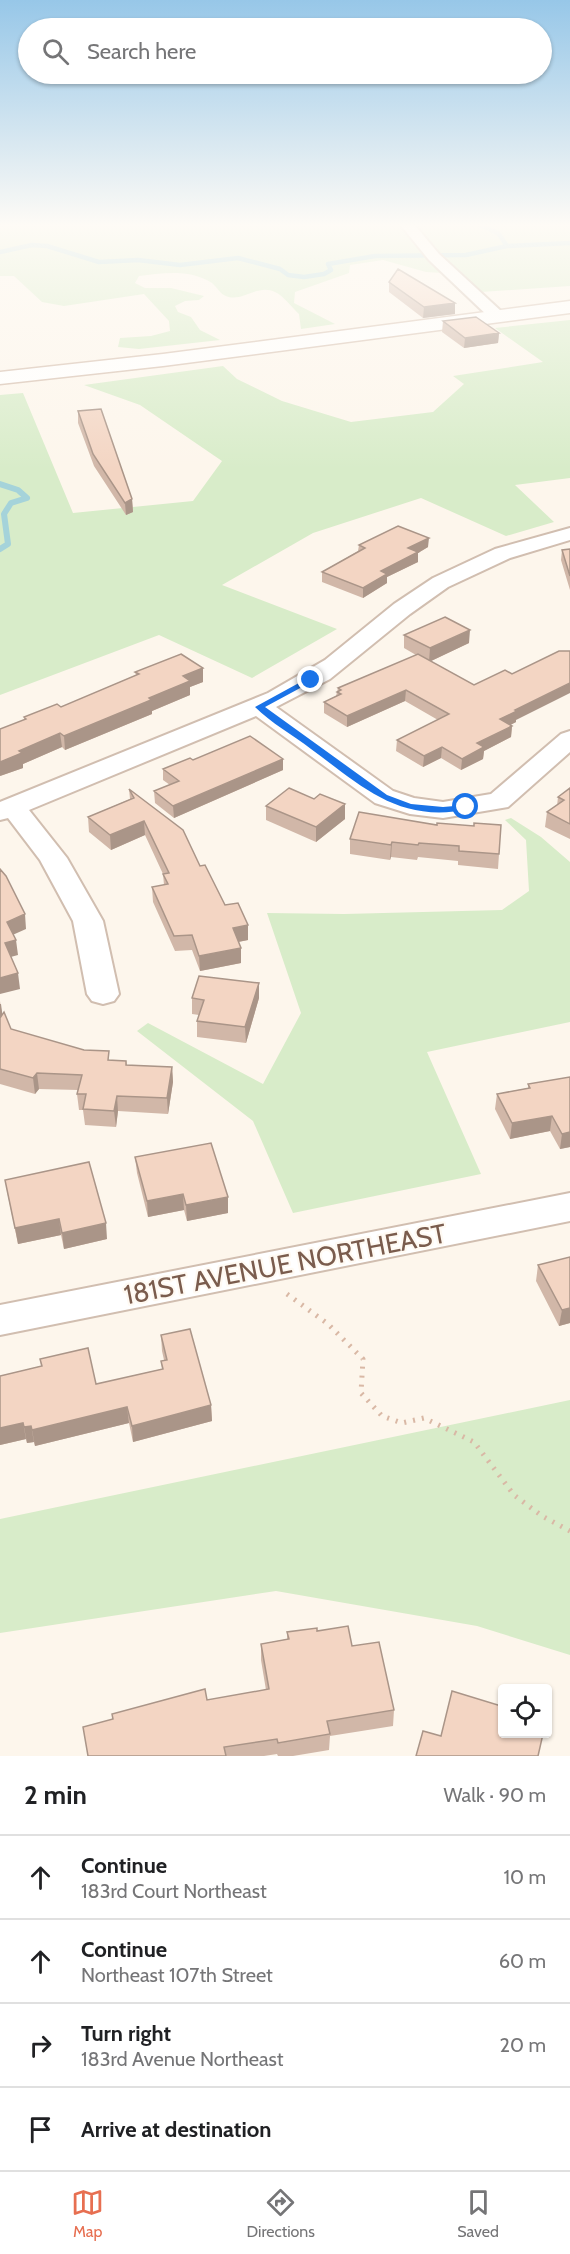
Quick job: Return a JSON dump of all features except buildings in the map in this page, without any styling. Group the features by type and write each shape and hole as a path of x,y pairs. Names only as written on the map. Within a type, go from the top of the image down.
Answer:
{"main road":[{"path":"0,378 164,360 570,307"}],"street":[{"path":"485,305 496,315"},
{"path":"103,994 88,921 53,858 6,810 259,707 311,680 348,654 402,608 434,586 509,550 570,534"},
{"path":"259,707 384,797 410,807 443,810 499,801 570,739"},
{"name":"181ST AVENUE NORTHEAST","path":"0,1320 570,1208"}],"path":[{"path":"287,1293 313,1310 341,1334 363,1359 361,1393 382,1416 402,1423 424,1418 474,1442 514,1495 542,1516 570,1530"}],"green space":[{"path":"154,305 177,305 175,306 178,312 191,317 200,330 220,340 139,349 118,347 120,338 151,336 170,331 169,321"},
{"path":"290,305 298,305 335,324 301,329 299,314"},
{"path":"570,320 570,478 515,485 554,522 506,536 421,498 313,533 222,585 337,629 252,678 159,635 0,695 0,395 23,393 73,513 193,501 222,461 140,405 84,385 223,366 237,379 282,401 351,422 433,412 464,384 453,376 543,362 495,328"},
{"path":"511,818 541,837 570,862 570,1022 427,1052 481,1174 293,1213 253,1121 137,1031 148,1023 263,1084 301,1013 267,913 344,914 502,910 529,891 526,840 505,820"},
{"path":"570,1400 570,1655 477,1626 276,1591 0,1633 0,1519"}],"waterway":[{"path":"0,484 18,490 27,498 11,503 4,514 8,544 0,549"}],"route":[{"path":"311,680 259,707 384,797 410,807 443,810 466,807"}]}
